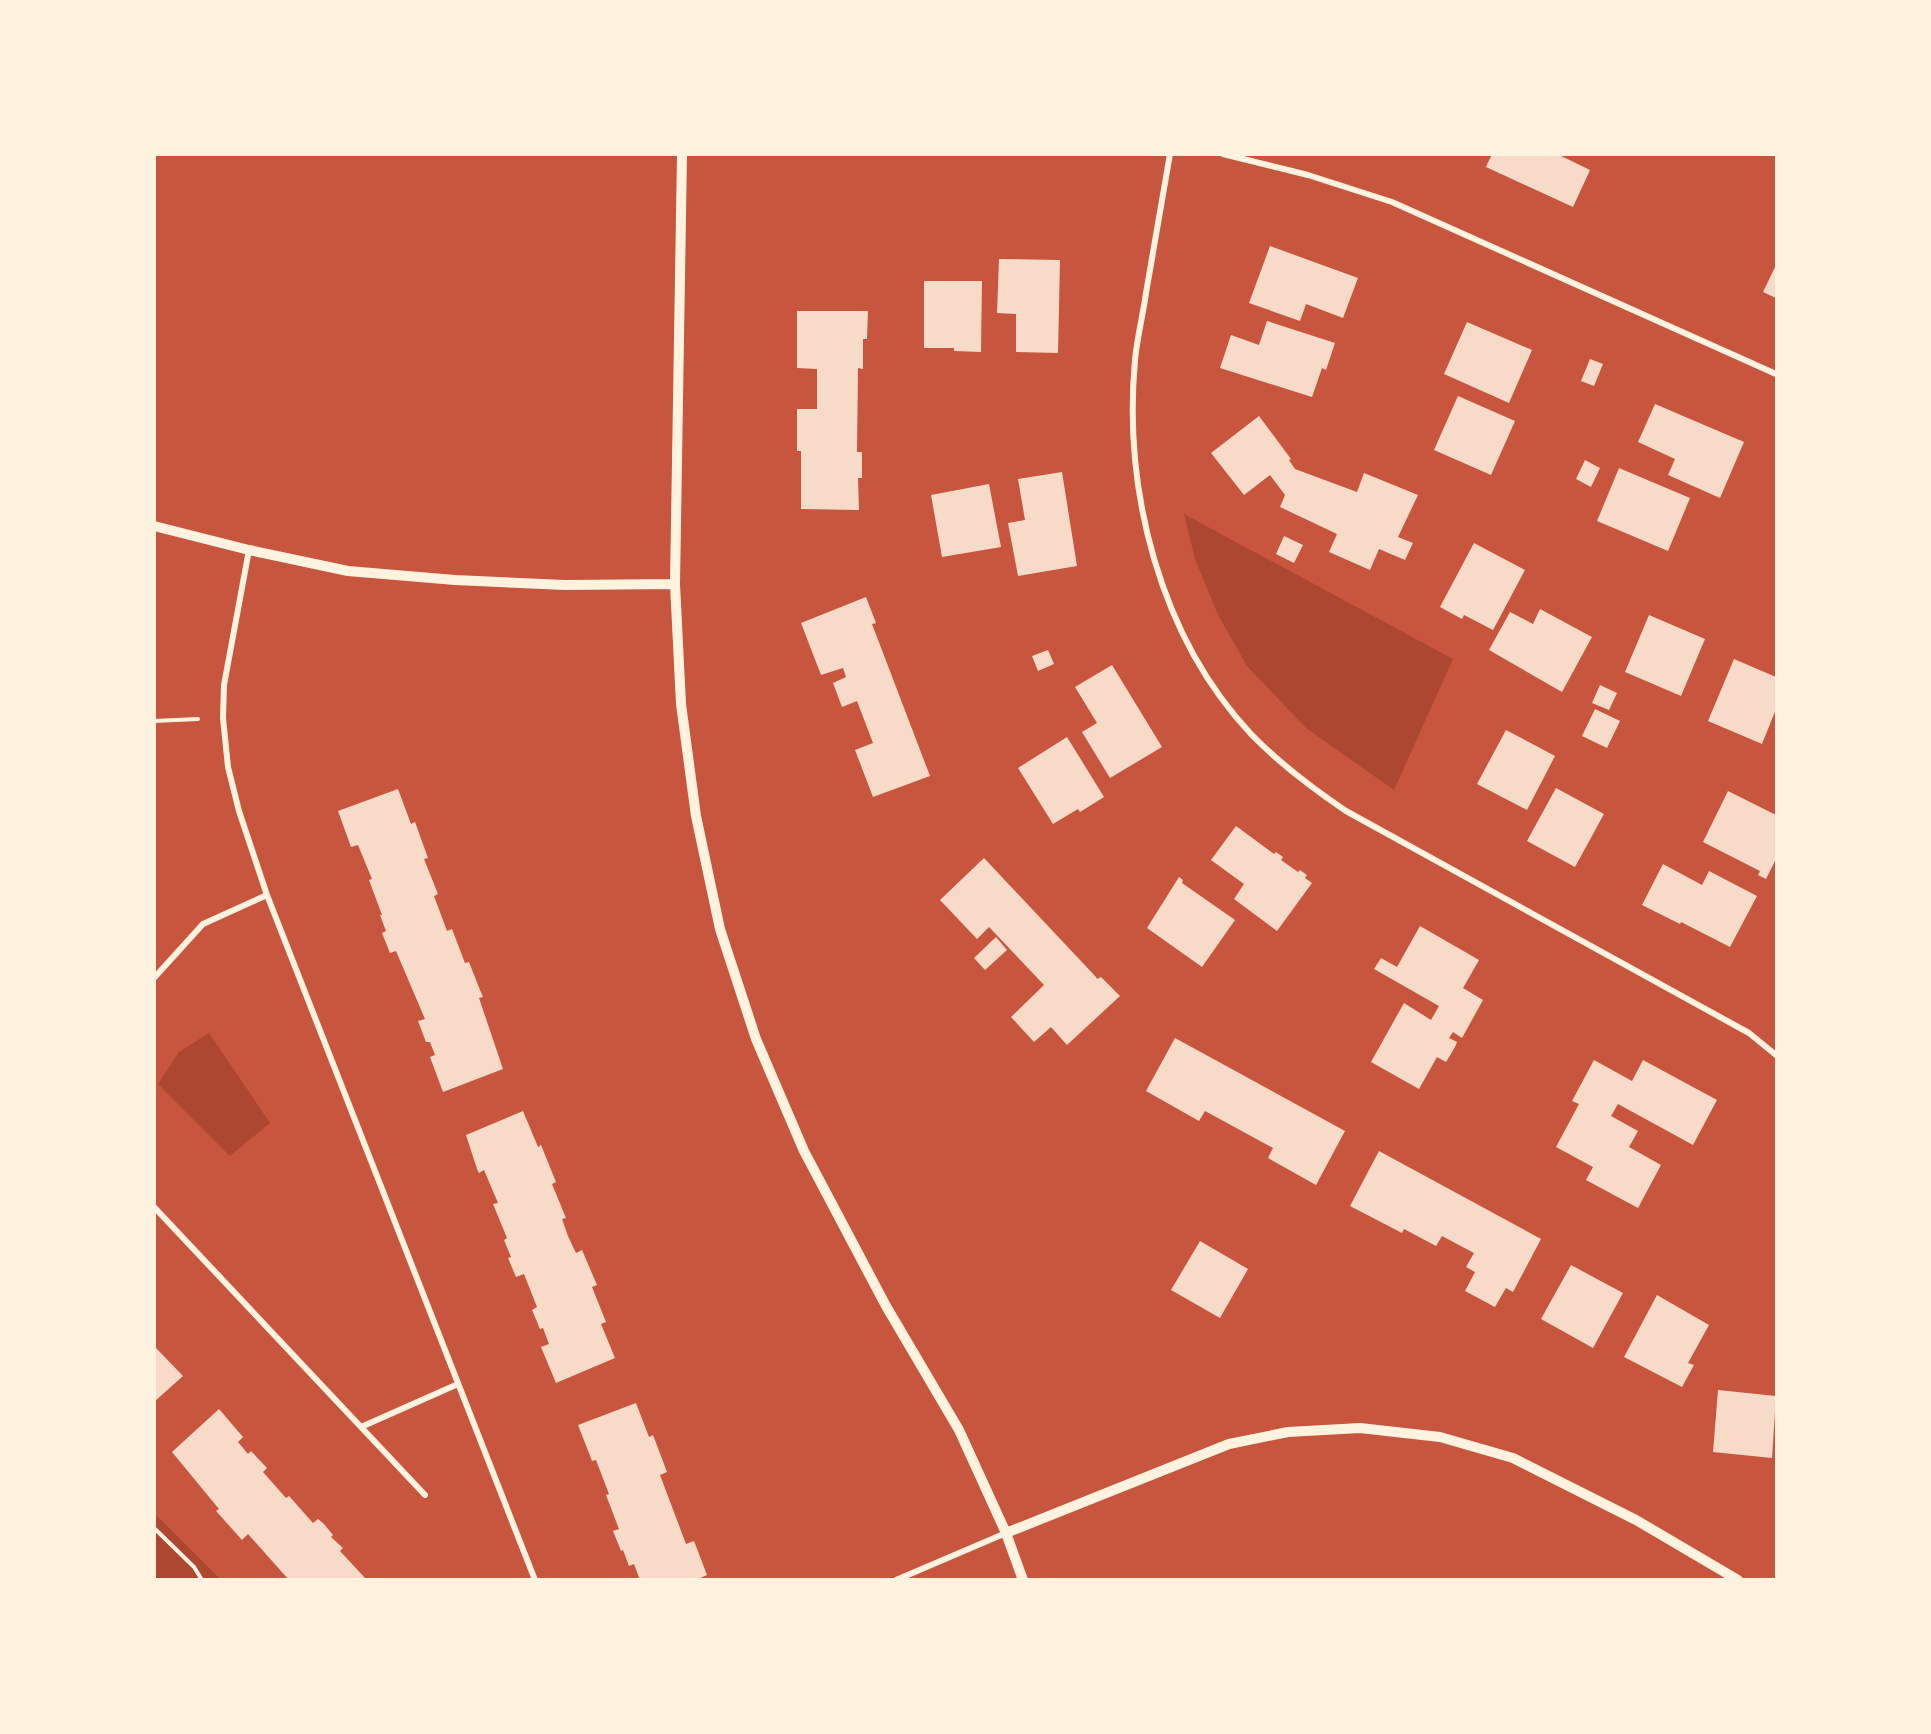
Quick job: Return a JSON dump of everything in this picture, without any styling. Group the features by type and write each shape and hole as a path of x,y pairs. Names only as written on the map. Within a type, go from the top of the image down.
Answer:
{"street":[{"path":"682,154 675,584 681,704 696,816 720,929 756,1039 804,1151 886,1306 959,1430 1006,1533 1023,1580"},
{"path":"1170,154 1135,359 1133,412 1136,467 1145,519 1161,581 1184,638 1209,681 1251,734 1301,781 1346,811 1749,1033 1776,1055"},
{"path":"1223,154 1308,175 1392,202 1776,374"},
{"path":"154,526 249,550 348,571 455,580 565,585 675,584"},
{"path":"249,550 224,685 223,718 228,767 239,811 267,895 535,1580"},
{"path":"154,978 203,924 267,895"},
{"path":"154,1207 424,1495"},
{"path":"361,1427 458,1384"},
{"path":"896,1580 1006,1533 1229,1444 1287,1432 1360,1428 1440,1437 1513,1458 1636,1520 1738,1580"}],"path":[{"path":"154,721 223,718"},
{"path":"154,1528 194,1567 202,1580"}],"shaded area":[{"path":"1184,514 1453,659 1394,790 1306,728 1247,666 1218,615 1195,559"},
{"path":"209,1033 270,1123 230,1156 158,1084 179,1052"},
{"path":"155,1514 220,1579 155,1579"}],"building":[{"path":"1492,154 1557,154 1590,170 1573,207 1486,167"},
{"path":"1270,246 1358,278 1343,318 1306,304 1300,321 1249,303"},
{"path":"999,259 1060,260 1058,353 1016,352 1016,314 997,313"},
{"path":"1776,265 1776,298 1763,292"},
{"path":"924,281 982,281 981,352 954,351 954,348 924,348"},
{"path":"797,311 868,311 867,339 863,339 863,369 858,368 857,452 862,452 862,478 858,478 859,510 801,509 801,451 797,451 797,409 817,409 817,369 797,368"},
{"path":"1267,321 1335,343 1326,370 1322,368 1312,397 1220,368 1231,335 1259,345"},
{"path":"1467,322 1532,350 1509,403 1444,374"},
{"path":"1590,359 1603,364 1594,386 1581,381"},
{"path":"1458,396 1515,421 1491,475 1434,450"},
{"path":"1655,404 1744,442 1720,498 1668,475 1675,459 1638,442"},
{"path":"1259,416 1291,459 1289,460 1295,469 1357,492 1364,473 1418,495 1398,537 1413,543 1405,560 1379,549 1370,570 1329,552 1337,534 1280,507 1285,495 1270,475 1244,495 1211,453"},
{"path":"1585,460 1600,468 1591,487 1576,479"},
{"path":"1619,468 1690,498 1668,551 1597,521"},
{"path":"1062,472 1077,566 1018,576 1008,523 1025,520 1018,479"},
{"path":"989,484 1001,547 942,557 931,495"},
{"path":"1284,536 1303,545 1294,563 1276,554"},
{"path":"1474,543 1525,570 1493,630 1464,615 1462,619 1440,607"},
{"path":"866,597 876,623 872,624 930,776 873,797 855,750 873,743 857,701 842,707 833,683 846,677 843,668 821,675 801,623"},
{"path":"1540,609 1592,637 1562,692 1489,650 1510,612 1533,624"},
{"path":"1649,615 1705,639 1681,696 1625,672"},
{"path":"1048,650 1054,664 1038,671 1032,656"},
{"path":"1734,659 1776,677 1776,709 1762,744 1708,721"},
{"path":"1112,665 1162,747 1110,778 1082,732 1097,723 1075,687"},
{"path":"1600,685 1617,693 1609,710 1592,703"},
{"path":"1595,709 1620,721 1607,748 1582,736"},
{"path":"1506,730 1555,756 1527,810 1477,784"},
{"path":"1067,737 1104,797 1080,812 1078,809 1053,824 1018,768"},
{"path":"1556,788 1604,814 1575,867 1527,841"},
{"path":"398,789 411,824 415,822 428,858 424,859 438,894 434,896 447,931 452,929 465,963 469,962 483,997 479,998 503,1069 443,1092 430,1057 435,1055 430,1042 426,1042 418,1021 425,1019 396,951 390,953 382,933 386,931 380,915 382,915 369,880 372,879 358,845 351,847 338,811"},
{"path":"1728,791 1776,815 1776,859 1766,879 1758,875 1760,871 1703,842"},
{"path":"1236,826 1274,854 1276,852 1283,857 1281,860 1298,872 1300,870 1307,875 1305,878 1312,883 1277,931 1234,899 1244,884 1211,860"},
{"path":"984,858 1097,979 1101,977 1120,996 1067,1045 1051,1027 1034,1042 1011,1017 1044,985 989,927 977,939 940,900"},
{"path":"1663,864 1702,885 1709,871 1757,896 1730,947 1642,905"},
{"path":"1179,877 1183,880 1182,883 1235,920 1202,967 1147,928"},
{"path":"1420,926 1479,960 1463,988 1483,1000 1462,1038 1453,1032 1449,1038 1457,1042 1446,1062 1437,1057 1419,1089 1371,1062 1404,1003 1431,1020 1439,1006 1374,969 1381,958 1397,967"},
{"path":"996,937 1007,950 985,970 974,958"},
{"path":"1175,1038 1345,1131 1316,1185 1268,1158 1273,1148 1205,1111 1199,1121 1146,1091"},
{"path":"1594,1060 1632,1081 1643,1060 1717,1100 1693,1145 1618,1104 1611,1116 1638,1131 1629,1147 1661,1165 1638,1208 1586,1180 1593,1167 1556,1147 1579,1104 1572,1101"},
{"path":"523,1111 538,1147 541,1145 556,1182 552,1184 566,1218 562,1219 568,1236 576,1253 582,1250 597,1285 592,1287 606,1322 601,1324 615,1358 556,1383 541,1347 549,1344 532,1310 537,1307 524,1274 516,1277 508,1258 511,1257 504,1240 507,1238 493,1204 498,1203 484,1170 479,1173 477,1169 466,1135"},
{"path":"1379,1151 1541,1239 1513,1292 1506,1288 1495,1307 1465,1291 1475,1272 1466,1267 1474,1253 1442,1236 1436,1246 1404,1229 1402,1233 1350,1206"},
{"path":"1200,1241 1248,1269 1220,1318 1171,1290"},
{"path":"1571,1265 1623,1293 1593,1348 1541,1319"},
{"path":"1657,1295 1709,1325 1688,1363 1694,1365 1682,1387 1624,1357"},
{"path":"156,1348 183,1376 154,1402 154,1350"},
{"path":"1718,1390 1776,1396 1772,1458 1713,1452"},
{"path":"636,1403 649,1437 653,1435 667,1472 660,1475 686,1544 694,1541 707,1575 696,1580 640,1580 634,1564 629,1566 613,1531 619,1529 606,1495 609,1494 596,1460 592,1461 578,1425"},
{"path":"219,1409 243,1437 238,1442 248,1454 251,1451 267,1468 263,1472 313,1523 318,1519 324,1524 333,1535 331,1537 343,1548 340,1551 365,1578 364,1580 289,1580 248,1534 242,1540 216,1511 219,1509 172,1452"}]}
